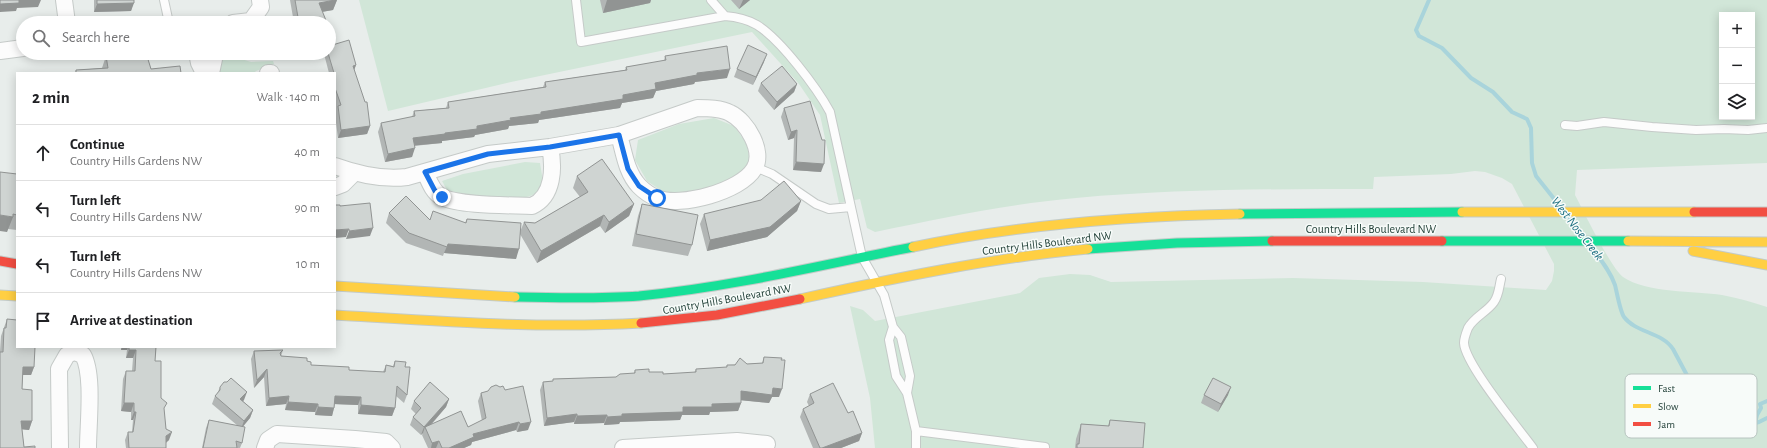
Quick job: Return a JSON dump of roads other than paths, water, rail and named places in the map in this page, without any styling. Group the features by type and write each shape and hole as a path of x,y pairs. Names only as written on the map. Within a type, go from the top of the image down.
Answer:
{"main road":[{"name":"Country Hills Boulevard NW","path":"336,286 556,299 628,297 681,291 753,279 978,235 1069,222 1173,215 1626,211 1767,212"},
{"name":"Country Hills Boulevard NW","path":"336,315 512,326 582,327 647,324 739,311 876,282 1008,258 1109,247 1177,243 1504,240 1767,242"},
{"path":"1641,240 1767,265"},
{"path":"0,261 16,264"},
{"path":"0,266 16,268"},
{"path":"0,295 16,296"}],"street":[{"path":"64,0 66,16"},
{"path":"255,16 261,7 260,0"},
{"path":"0,51 16,49"},
{"path":"198,60 204,72"},
{"path":"211,72 214,60"},
{"path":"336,166 354,173 399,178 488,154 550,147 619,135 697,108 718,109 731,113 744,124 758,151 755,167 751,174 739,185 710,196 675,201 657,198 639,186 628,169 619,135"},
{"path":"425,172 435,191 442,197 456,202 532,206 540,202 546,195 552,160 550,147"},
{"path":"336,188 343,184 354,173"},
{"path":"60,448 59,369 67,355 74,352 83,354 87,362 89,376 88,448"},
{"path":"265,448 268,440 277,434 386,442 392,448"},
{"path":"623,448 737,441 767,444"}],"lane":[{"path":"164,0 167,16"},
{"path":"576,0 582,42 725,16 741,17 758,25 780,44 822,97 830,112 862,258 884,295 893,327 901,337 910,376 907,393"},
{"path":"711,0 725,16"},
{"path":"1565,125 1577,126 1604,122 1696,130 1767,128"},
{"path":"755,167 772,174 816,204 829,209 851,207"},
{"path":"1501,279 1494,303 1469,325 1464,344 1470,359 1489,390 1533,448"},
{"path":"893,327 889,340 896,376 907,393 916,431 916,448"},
{"path":"916,431 1045,448"}],"waterway":[{"name":"West Nose Creek","path":"1429,0 1416,30 1419,36 1442,48 1471,78 1493,92 1512,112 1527,119 1531,128 1532,163 1536,176 1559,205"},
{"name":"West Nose Creek","path":"1569,218 1581,233"},
{"name":"West Nose Creek","path":"1592,248 1611,275 1624,317 1635,326 1668,343 1673,349 1686,374"},
{"path":"1757,415 1761,408 1760,404 1767,401"},
{"name":"West Nose Creek","path":"1757,423 1767,418"}]}
